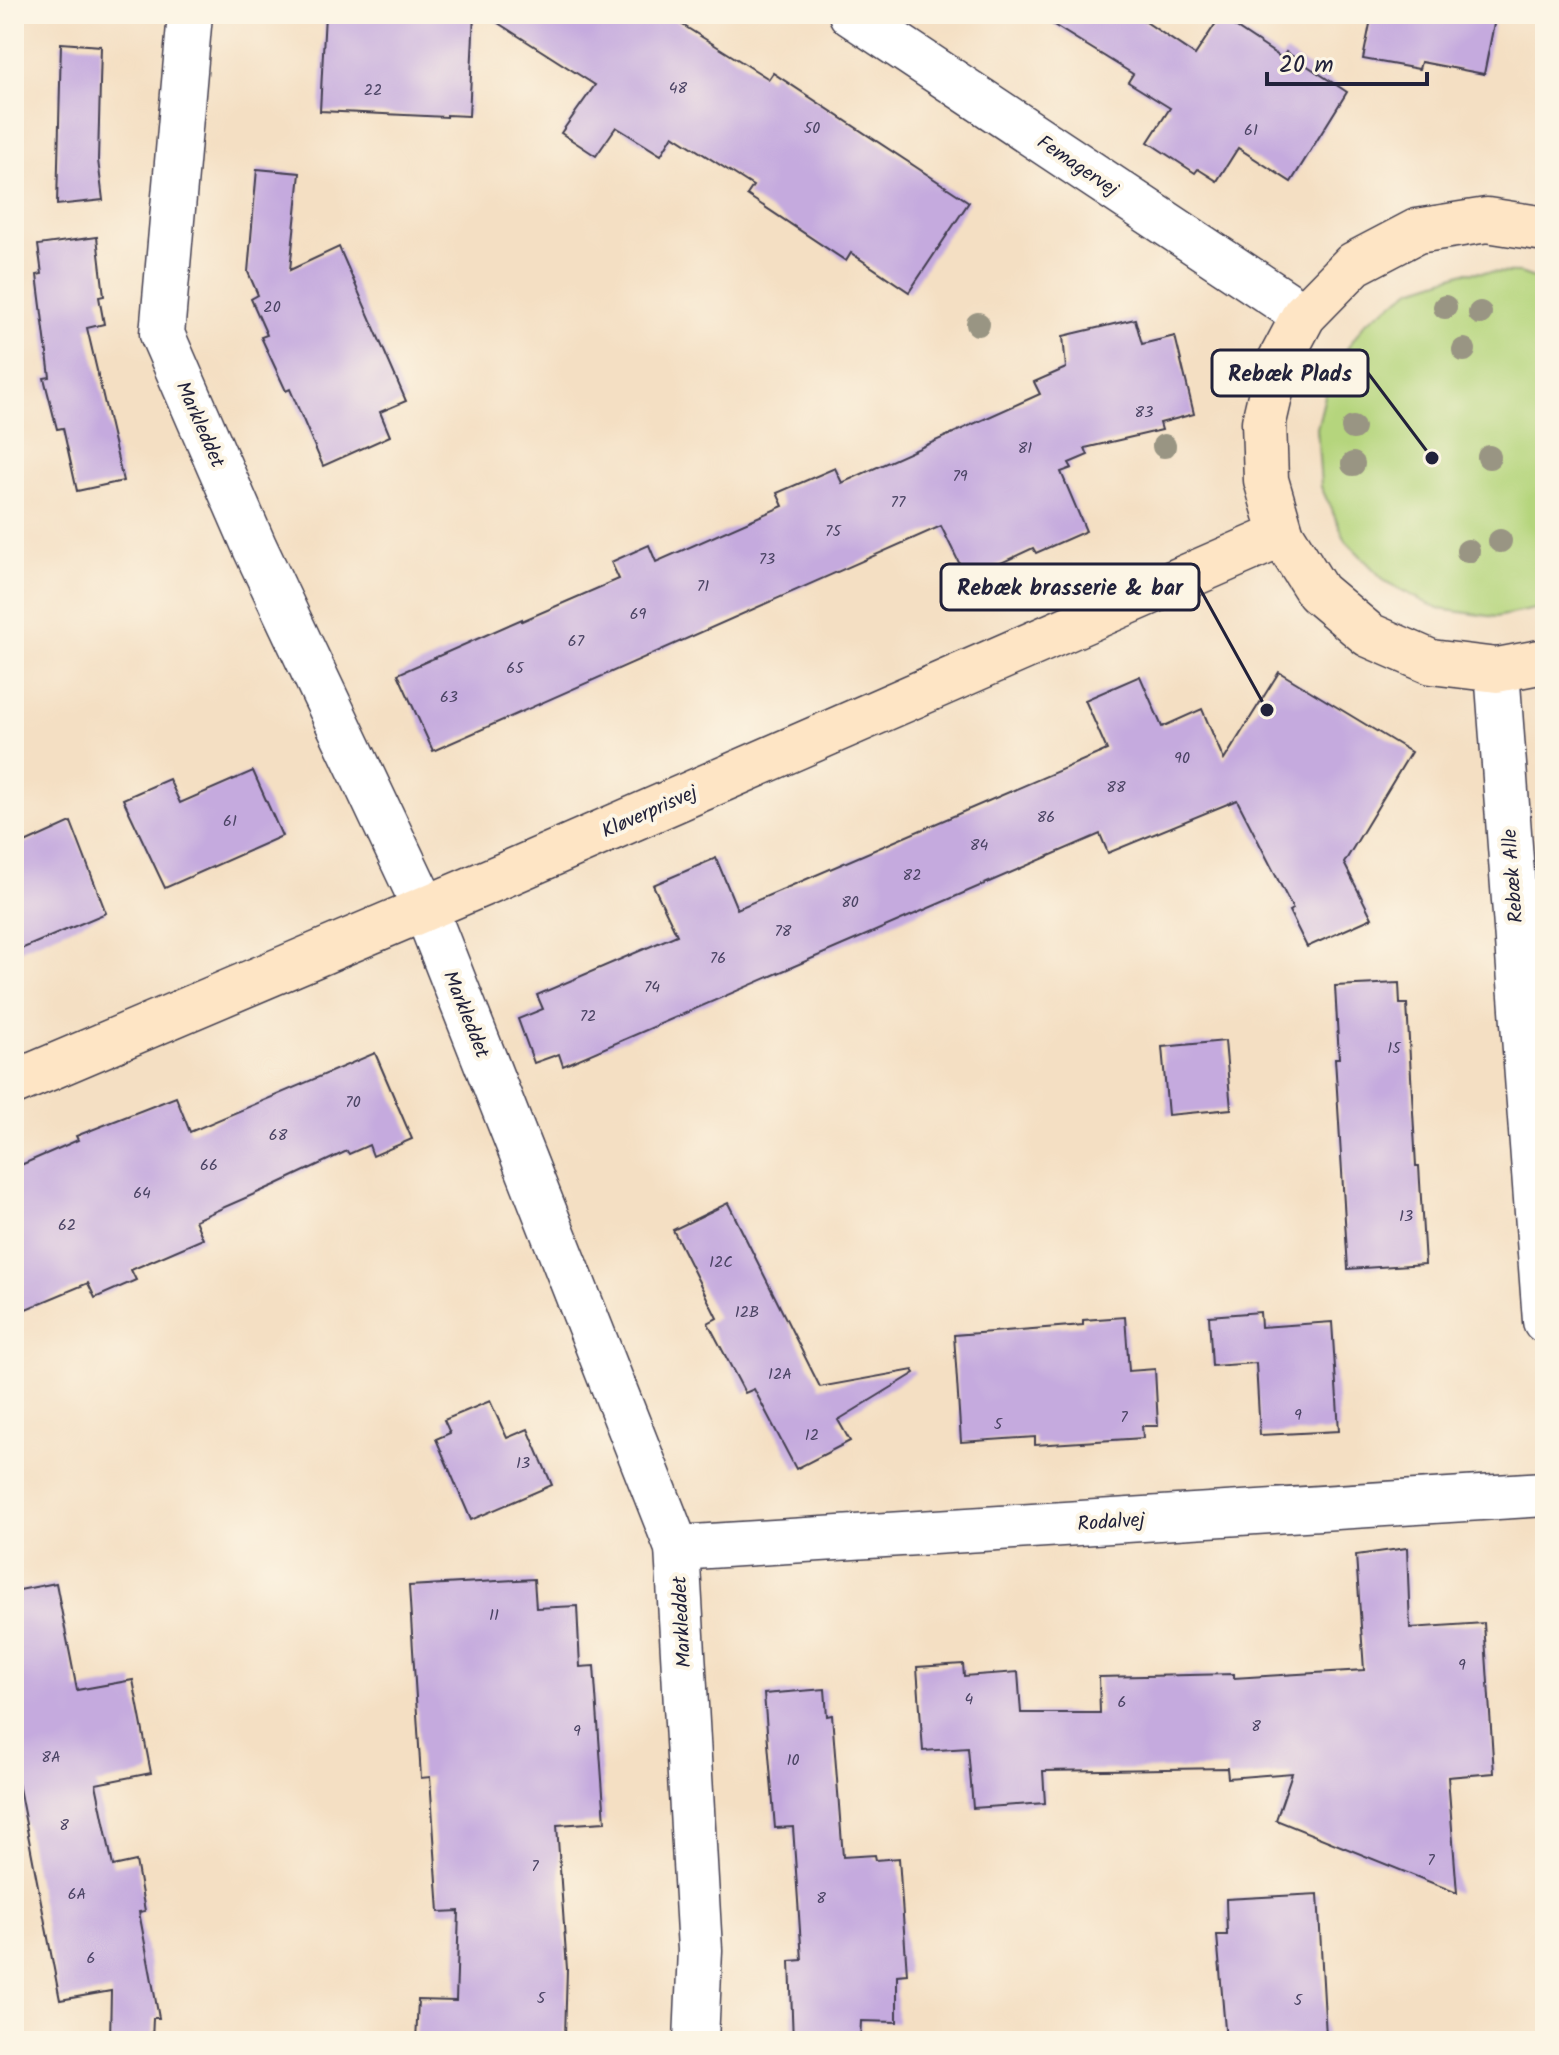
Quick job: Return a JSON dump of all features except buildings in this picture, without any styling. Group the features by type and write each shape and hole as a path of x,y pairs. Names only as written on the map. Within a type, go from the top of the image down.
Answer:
{"street":[{"name":"Markleddet","path":"190,14 162,334 255,548 425,908 677,1548 700,1950 696,2041"},
{"name":"Femagervej","path":"851,14 1304,315"},
{"path":"1545,229 1487,220 1417,231 1354,264 1304,315 1277,366 1264,422 1266,480 1282,535 1318,592 1369,635 1431,662 1497,670 1545,661"},
{"name":"Kløverprisvej","path":"14,1083 511,872 1282,535"},
{"name":"Rebæk Alle","path":"1497,670 1545,1321"},
{"name":"Rodalvej","path":"677,1548 1545,1494"}],"green space":[{"path":"1465,272 1520,273 1545,282 1545,607 1496,617 1438,609 1386,582 1346,541 1321,487 1317,428 1331,372 1365,323 1412,289"}],"place":[{"name":"Rebæk Plads","path":"1432,458"},
{"name":"Rebæk brasserie & bar","path":"1267,710"}]}
